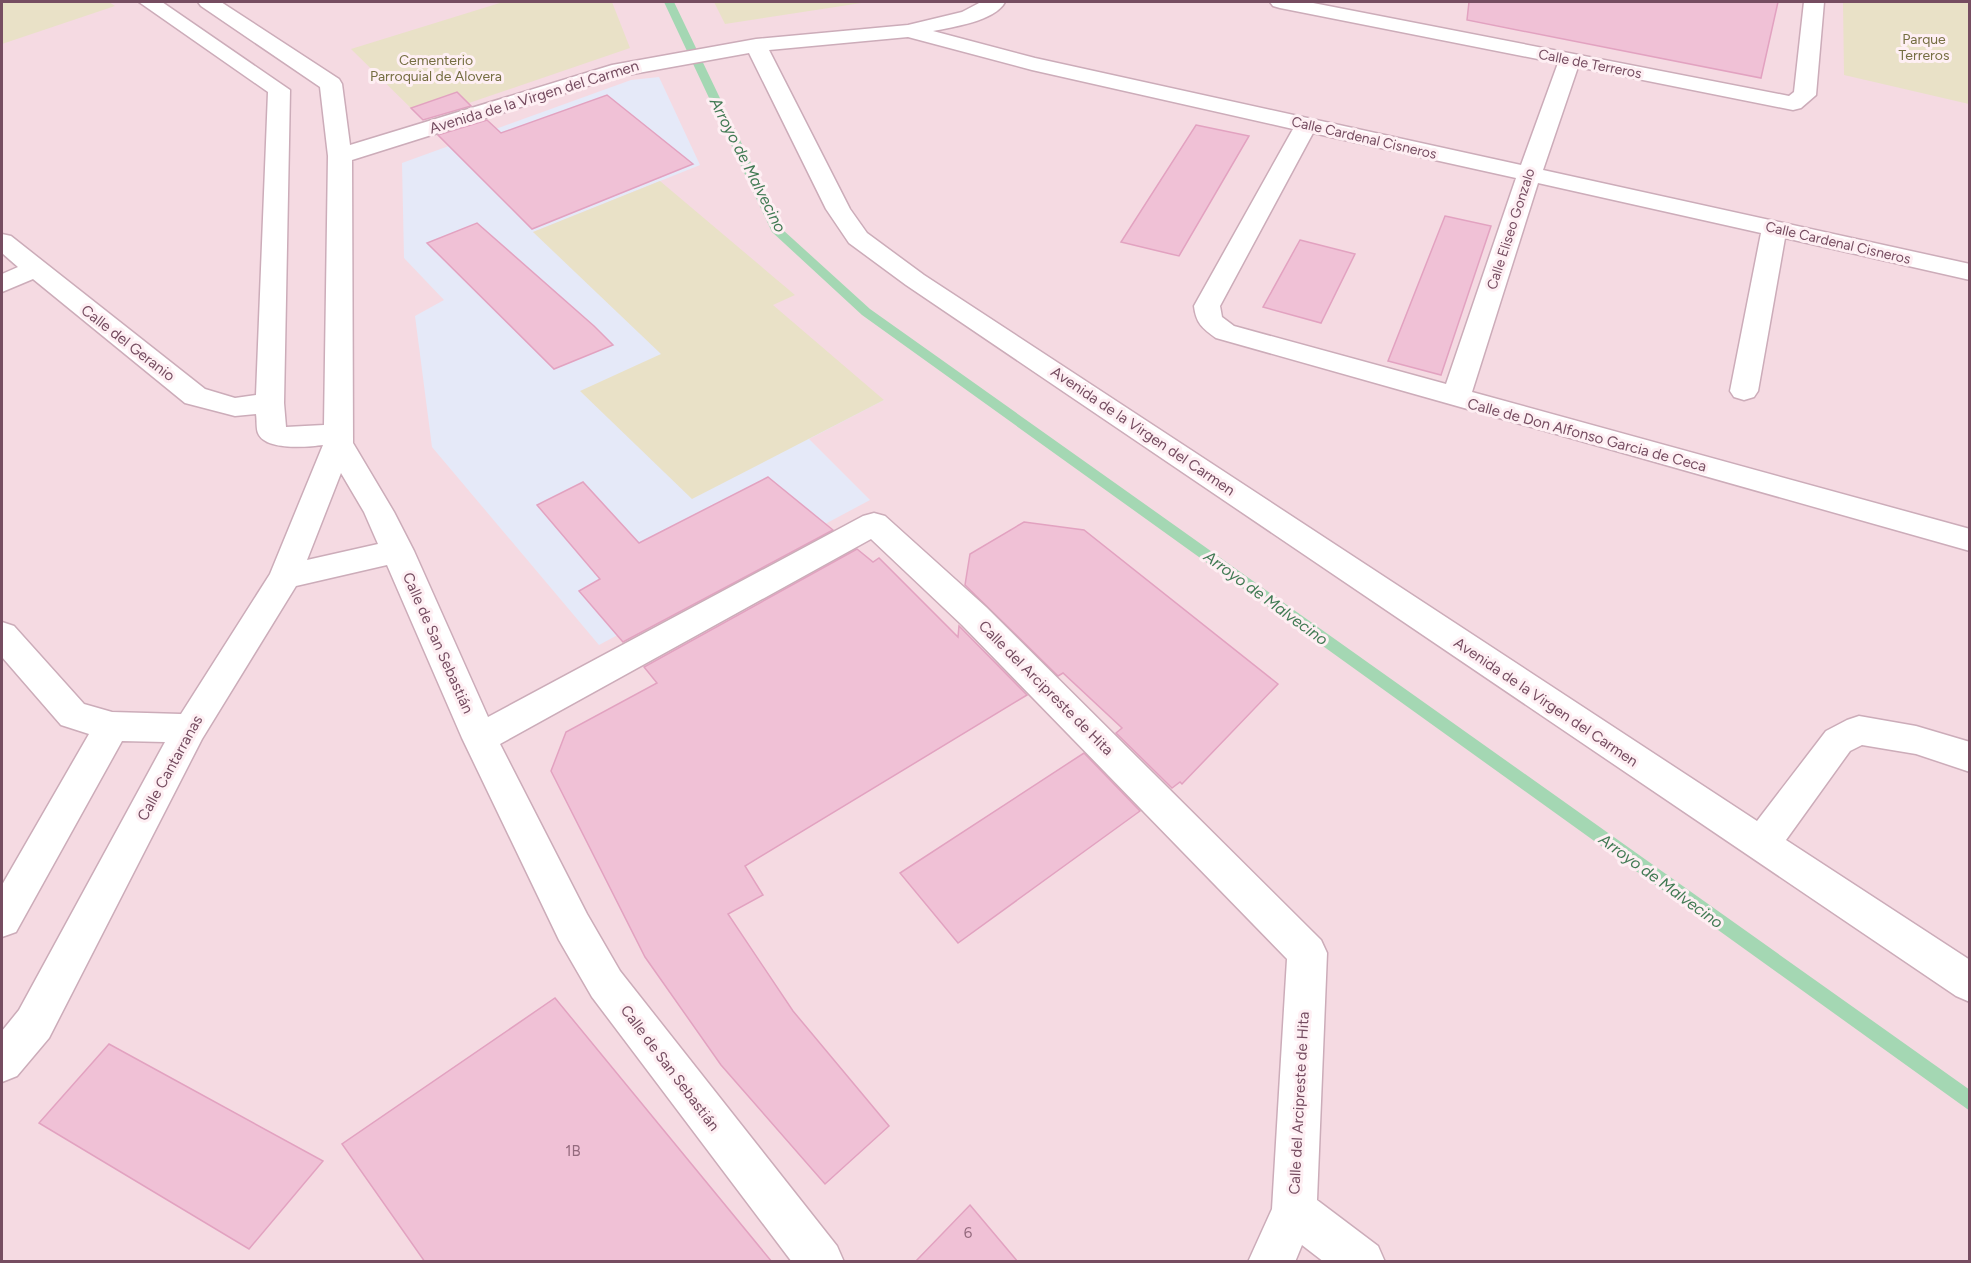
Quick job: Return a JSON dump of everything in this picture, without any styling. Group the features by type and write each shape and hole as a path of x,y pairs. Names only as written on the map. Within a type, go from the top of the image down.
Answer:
{"street":[{"path":"149,2 279,90 270,403 272,432 283,438 338,438 340,156 331,84 208,2"},
{"path":"908,31 969,17 995,2"},
{"name":"Calle de Terreros","path":"1280,2 1793,103 1805,95 1814,2"},
{"name":"Calle Cardenal Cisneros","path":"756,45 908,31 1032,64 1970,272"},
{"name":"Avenida de la Virgen del Carmen","path":"340,156 612,71 756,45 838,209 858,238 915,280 1970,983"},
{"name":"Calle Eliseo Gonzalo","path":"1456,399 1528,175 1570,60"},
{"name":"Calle de Don Alfonso Garcia de Ceca","path":"1306,125 1207,306 1209,320 1225,332 1456,399 1970,540"},
{"path":"1744,391 1774,228"},
{"name":"Calle del Geranio","path":"2,241 195,396 235,407 270,403"},
{"path":"2,284 34,269"},
{"name":"Calle de San Sebastián","path":"338,438 380,512 480,738 573,927 606,984 821,1262"},
{"name":"Calle Cantarranas","path":"2,1062 34,1024 190,729 285,577 338,438"},
{"name":"Calle del Arcipreste de Hita","path":"480,738 874,524 974,616 1306,953 1294,1211 1271,1262"},
{"path":"285,577 398,551"},
{"path":"2,635 73,715 112,726 190,729"},
{"path":"2,920 112,726"},
{"path":"1760,845 1838,741 1859,730 1916,740 1970,757"},
{"path":"1294,1211 1362,1262"}],"shaded area":[{"path":"2,2 1969,2 1969,1261 2,1261"},
{"path":"659,77 700,165 533,232 884,400 809,439 870,500 599,645 432,447 415,316 444,300 404,258 402,163 631,80"}],"green space":[{"path":"2,2 109,2 115,6 2,44"},
{"name":"Cementerio Parroquial de Alovera","path":"503,2 612,2 630,48 422,119 351,49"},
{"path":"714,2 868,2 725,24"},
{"name":"Parque Terreros","path":"1843,2 1969,2 1969,104 1844,75"},
{"path":"660,181 795,295 773,305 884,400 692,499 580,391 661,354 533,232"}],"building":[{"path":"1469,2 1778,2 1761,78 1467,20"},
{"path":"457,92 471,106 423,120 411,108"},
{"path":"607,95 693,164 532,229 438,135 487,120 501,133"},
{"path":"1196,125 1249,136 1179,256 1121,242"},
{"path":"1445,216 1491,226 1441,375 1388,361"},
{"path":"477,223 613,345 554,369 427,243"},
{"path":"1300,240 1355,254 1321,323 1263,307"},
{"path":"768,477 833,530 623,642 579,591 600,579 537,505 583,482 639,543"},
{"path":"1024,522 1084,530 1278,684 1182,784 1180,782 1172,788 1116,733 1122,728 1063,673 1058,676 965,585 970,554"},
{"path":"857,549 873,562 879,558 958,637 959,626 1027,695 745,866 763,895 728,914 793,1011 889,1126 825,1184 721,1065 645,957 551,771 566,732 657,683 644,667"},
{"path":"1084,753 1140,811 958,943 900,873"},
{"path":"555,998 772,1262 425,1262 342,1144"},
{"path":"109,1044 323,1161 249,1249 39,1123"},
{"path":"970,1205 1018,1262 915,1262"}],"waterway":[{"name":"Arroyo de Malvecino","path":"669,2 778,232 866,312 1970,1102"}]}
